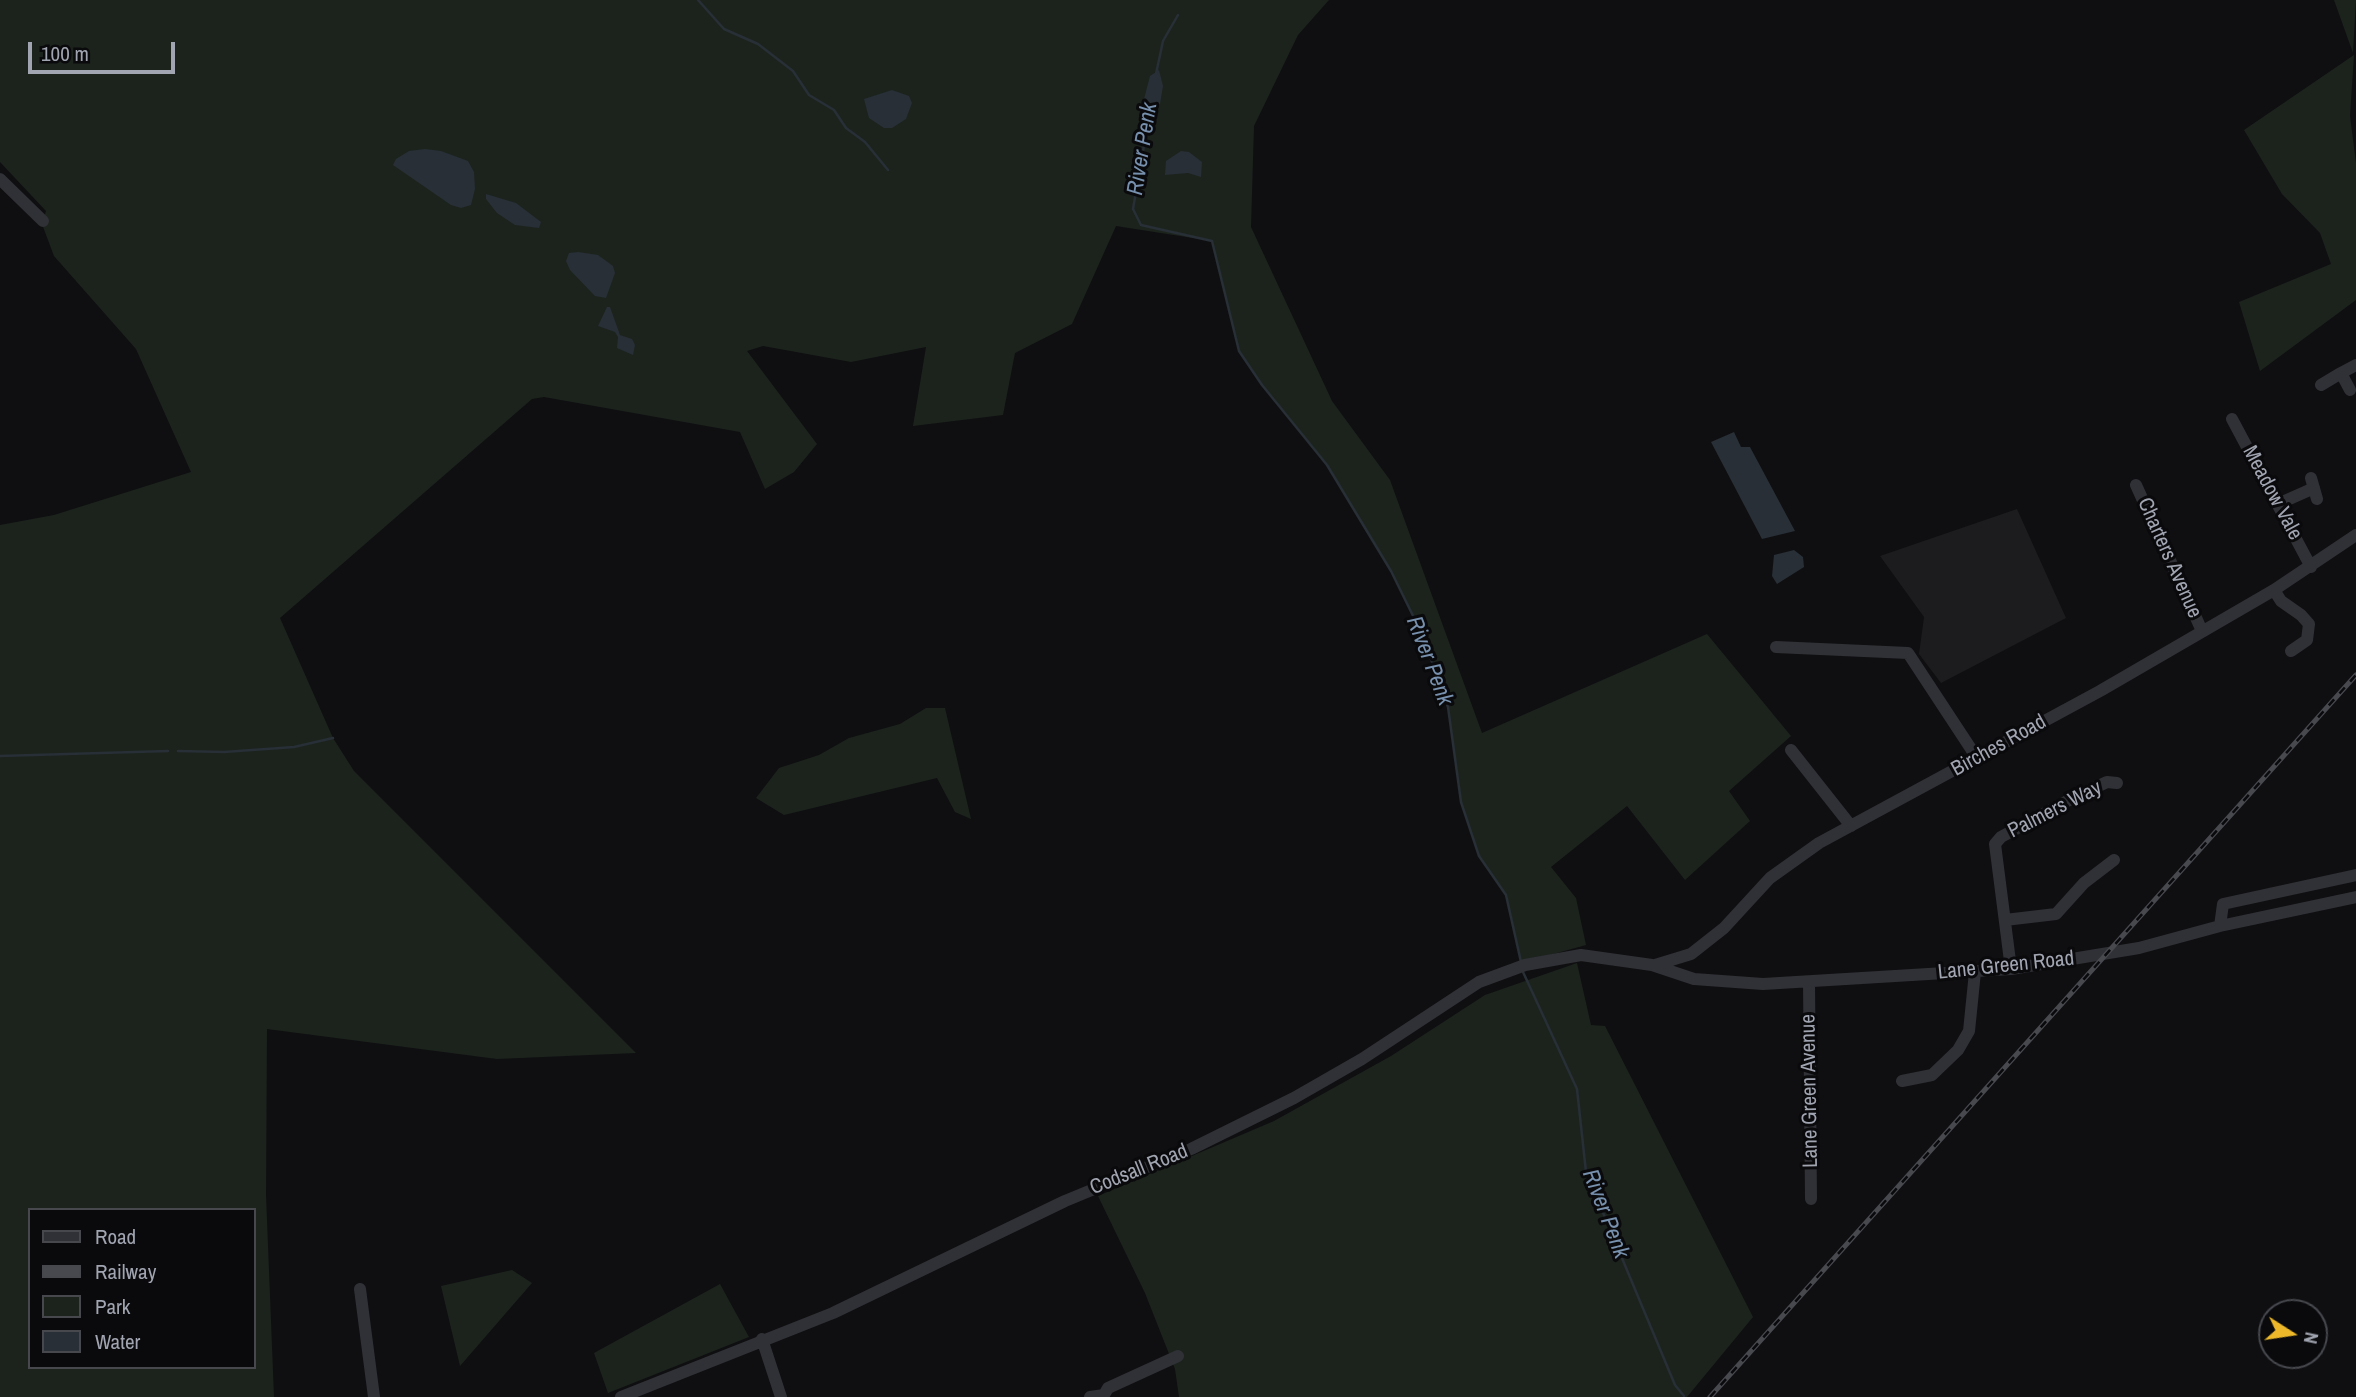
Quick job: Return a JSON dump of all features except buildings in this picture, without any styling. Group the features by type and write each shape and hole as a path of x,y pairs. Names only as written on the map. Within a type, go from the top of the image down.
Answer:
{"street":[{"path":"0,179 43,222"},
{"path":"2321,385 2356,365"},
{"path":"2341,373 2350,390"},
{"name":"Meadow Vale","path":"2232,419 2311,567"},
{"name":"Charters Avenue","path":"2136,485 2202,631"},
{"path":"2278,504 2314,488"},
{"name":"Birches Road","path":"1651,965 1667,964 1691,954 1724,928 1770,878 1819,843 1977,758 2274,590 2356,535"},
{"path":"2274,590 2281,600 2309,624 2306,640 2291,651"},
{"path":"1776,647 1908,653 1977,758"},
{"path":"1791,750 1851,826"},
{"name":"Palmers Way","path":"2011,969 1995,848 1997,840 2097,787 2118,783"},
{"path":"2005,920 2056,914 2084,883 2115,860"},
{"path":"2220,926 2222,904 2356,875"},
{"name":"Lane Green Road","path":"1651,965 1716,982 1809,983 2011,969 2139,948 2220,926 2356,897"},
{"name":"Codsall Road","path":"621,1397 833,1313 1065,1200 1191,1149 1283,1104 1362,1059 1479,982 1525,965 1581,955 1651,965"},
{"path":"1902,1080 1933,1076 1958,1050 1969,1031 1975,972"},
{"name":"Lane Green Avenue","path":"1809,983 1811,1199"},
{"path":"360,1289 374,1397"},
{"path":"762,1339 781,1397"},
{"path":"1090,1397 1106,1396 1108,1388 1178,1356"}],"shaded area":[{"path":"2017,509 2066,618 1941,683 1919,654 1924,617 1880,556"}],"green space":[{"path":"0,0 1329,0 1298,35 1254,126 1251,227 1332,401 1390,480 1482,733 1707,634 1791,736 1729,791 1750,821 1685,880 1627,806 1551,867 1576,898 1586,945 1521,963 1506,895 1479,856 1461,802 1448,707 1422,634 1391,571 1327,465 1262,385 1239,351 1212,241 1116,226 1072,324 1015,353 1003,415 913,426 926,347 851,362 763,346 747,351 817,444 794,472 765,489 740,432 544,397 532,399 280,618 333,738 354,771 636,1053 497,1059 267,1029 266,1195 274,1397 0,1397 0,525 54,515 191,472 136,349 54,256 42,224 46,211 0,162"},
{"path":"2334,0 2356,0 2353,53"},
{"path":"2354,55 2350,116 2356,163 2356,300 2260,371 2239,302 2331,264 2320,233 2282,194 2244,130"},
{"path":"926,708 945,708 971,819 955,812 937,778 784,815 756,798 779,768 819,755 849,738 900,724"},
{"path":"1577,963 1591,1025 1605,1026 1753,1317 1687,1397 1179,1397 1175,1369 1145,1293 1098,1196 1274,1121 1391,1056 1485,995"},
{"path":"512,1270 532,1283 460,1366 441,1286"},
{"path":"720,1284 749,1337 608,1393 594,1353"}],"water":[{"path":"1159,70 1163,86 1160,104 1155,119 1148,125 1142,107 1150,76"},
{"path":"892,90 909,96 912,103 906,119 892,128 884,128 869,118 864,99"},
{"path":"409,151 441,151 468,161 474,172 475,189 471,205 461,208 451,205 393,165 396,159"},
{"path":"1181,151 1189,152 1202,162 1201,177 1188,173 1165,175 1166,161"},
{"path":"486,194 516,203 541,222 539,228 515,225 497,213 486,199"},
{"path":"569,253 598,255 613,266 615,273 606,298 595,296 570,270 566,261"},
{"path":"607,307 610,307 620,335 632,339 635,345 633,355 617,348 618,337 615,332 598,326"},
{"path":"1734,432 1741,447 1750,447 1795,531 1762,539 1711,442"},
{"path":"1794,550 1803,557 1804,567 1777,584 1772,576 1774,555"}],"waterway":[{"path":"698,0 724,29 758,44 793,71 809,95 834,110 846,128 865,142 888,170"},
{"name":"River Penk","path":"1156,74 1163,41 1178,15"},
{"name":"River Penk","path":"1148,122 1133,209 1141,225 1212,241 1239,351 1262,385 1327,465 1391,571 1422,634 1448,707 1461,802 1479,856 1506,895 1521,962"},
{"path":"178,751 224,752 294,747 333,738"},
{"path":"0,756 168,751"},
{"name":"River Penk","path":"1523,972 1577,1089 1586,1172 1675,1385 1684,1396"}],"railway":[{"path":"1710,1397 2356,675"}]}
